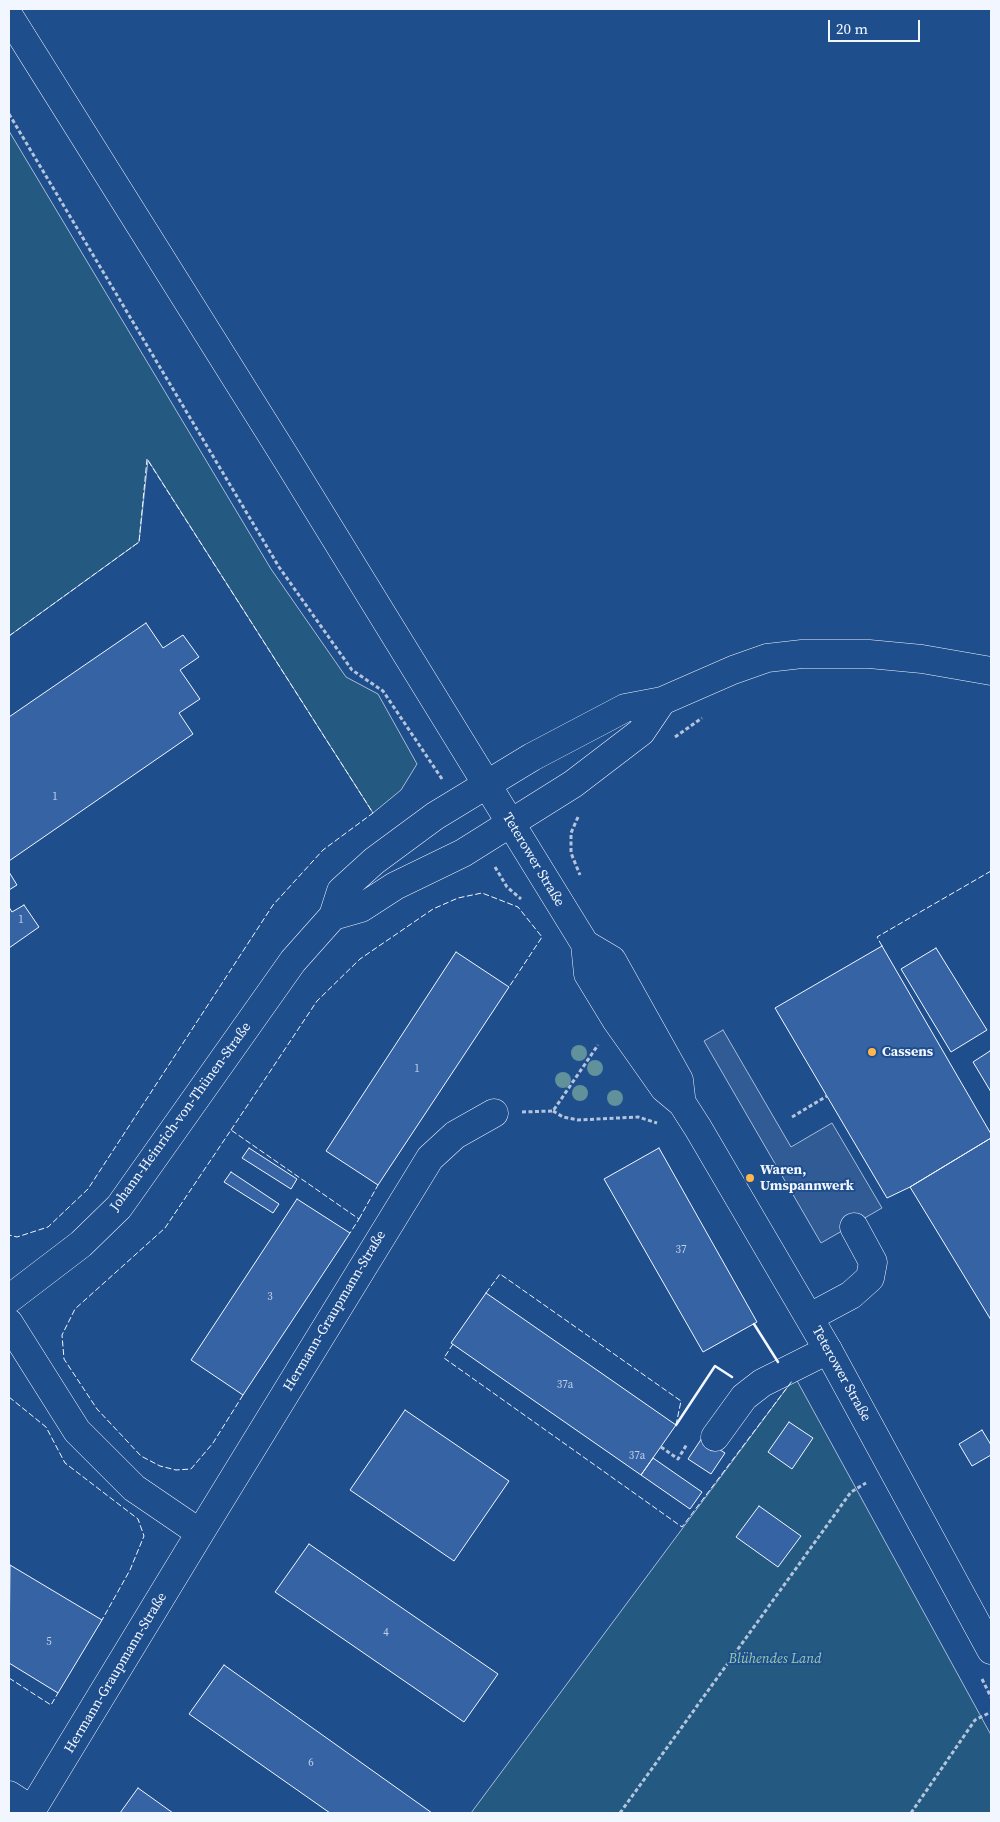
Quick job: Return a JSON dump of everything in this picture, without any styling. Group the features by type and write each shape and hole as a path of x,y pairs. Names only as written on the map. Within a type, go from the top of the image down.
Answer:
{"street":[{"name":"Teterower Straße","path":"9,16 485,780 585,944 588,974 616,1020 664,1088 682,1103 810,1317 984,1660"},
{"name":"Johann-Heinrich-von-Thünen-Straße","path":"9,1299 81,1244 119,1207 283,975 315,934 333,916 341,891 367,867 435,816 456,804 485,780 625,708 662,701 696,685 767,658 802,654 869,654 922,659 991,671"},
{"name":"Johann-Heinrich-von-Thünen-Straße","path":"333,916 361,908 396,886 463,853 573,784 641,732 662,701"},
{"name":"Hermann-Graupmann-Straße","path":"31,1812 430,1158 455,1135 494,1112"},
{"path":"810,1317 852,1295 870,1278 873,1262 854,1227"},
{"path":"9,1323 78,1431 134,1488 200,1533"},
{"path":"715,1437 744,1397 762,1383 828,1350"},
{"path":"9,1795 31,1812"}],"path":[{"path":"9,114 279,567 352,670 383,691 429,757 456,804"},
{"path":"670,740 710,712"},
{"path":"579,815 571,833 571,853 581,877"},
{"path":"480,842 507,887 527,905"},
{"path":"553,1111 594,1048 601,1042"},
{"path":"792,1117 827,1096"},
{"path":"494,1112 553,1111 563,1117 578,1120 638,1117 662,1124"},
{"path":"620,1813 851,1492 874,1480"},
{"path":"984,1660 991,1696"},
{"path":"911,1813 975,1720 991,1712"}],"green space":[{"path":"9,131 271,569 346,677 378,694 417,764 401,790 373,813 148,460 139,542 9,636"},
{"name":"Blühendes Land","path":"795,1377 991,1735 991,1813 471,1813"}],"shaded area":[{"path":"723,1030 791,1147 832,1123 882,1208 821,1243 704,1041"}],"building":[{"path":"146,623 163,648 183,635 199,657 180,670 200,699 179,713 193,734 9,861 9,717"},
{"path":"9,872 17,885 9,890"},
{"path":"24,905 39,927 9,948 9,907 12,912"},
{"name":"Cassens","path":"882,946 991,1134 991,1138 910,1187 887,1198 775,1008"},
{"path":"936,948 987,1030 951,1052 901,969"},
{"path":"456,952 509,987 378,1185 326,1151"},
{"path":"991,1052 991,1092 973,1062"},
{"path":"991,1138 991,1320 910,1187"},
{"path":"249,1148 297,1179 291,1189 242,1158"},
{"path":"659,1148 757,1322 703,1352 604,1179"},
{"path":"231,1172 279,1204 273,1213 224,1182"},
{"path":"297,1199 350,1233 243,1395 191,1360"},
{"path":"486,1293 676,1425 641,1475 451,1343"},
{"path":"405,1410 509,1481 454,1561 350,1490"},
{"path":"789,1422 813,1438 792,1469 768,1452"},
{"path":"982,1430 991,1445 991,1455 972,1466 959,1444"},
{"path":"702,1438 725,1453 711,1474 688,1459"},
{"path":"653,1458 702,1492 690,1509 641,1475"},
{"path":"759,1506 801,1536 778,1567 736,1537"},
{"path":"309,1544 498,1674 464,1722 275,1592"},
{"path":"10,1565 102,1620 58,1693 9,1663"},
{"path":"224,1665 432,1813 330,1813 189,1714"},
{"path":"138,1788 173,1813 120,1813"}],"fence":[{"path":"9,636 139,542 147,459 373,813 323,850 273,905 88,1189 48,1227 17,1237 9,1235"},
{"path":"882,946 877,937 991,871"},
{"path":"231,1130 317,1001 360,959 433,909 458,898 482,893 518,907 542,937 509,987"},
{"path":"243,1395 213,1443 191,1469 176,1470 160,1466 141,1456 97,1409 64,1359 62,1335 75,1309 165,1228 231,1130 359,1219 350,1233"},
{"path":"359,1219 378,1185"},
{"path":"486,1293 500,1274 681,1401 676,1425"},
{"path":"453,1344 444,1358 682,1527 792,1381"},
{"path":"9,1397 46,1427 65,1463 138,1519 144,1536 130,1570 102,1620"},
{"path":"9,1678 51,1705 58,1693"}],"wall":[{"path":"754,1324 778,1362"},
{"path":"676,1425 715,1366 732,1377"}],"place":[{"name":"Cassens","path":"872,1052"},
{"name":"Waren, Umspannwerk","path":"750,1178"}]}
